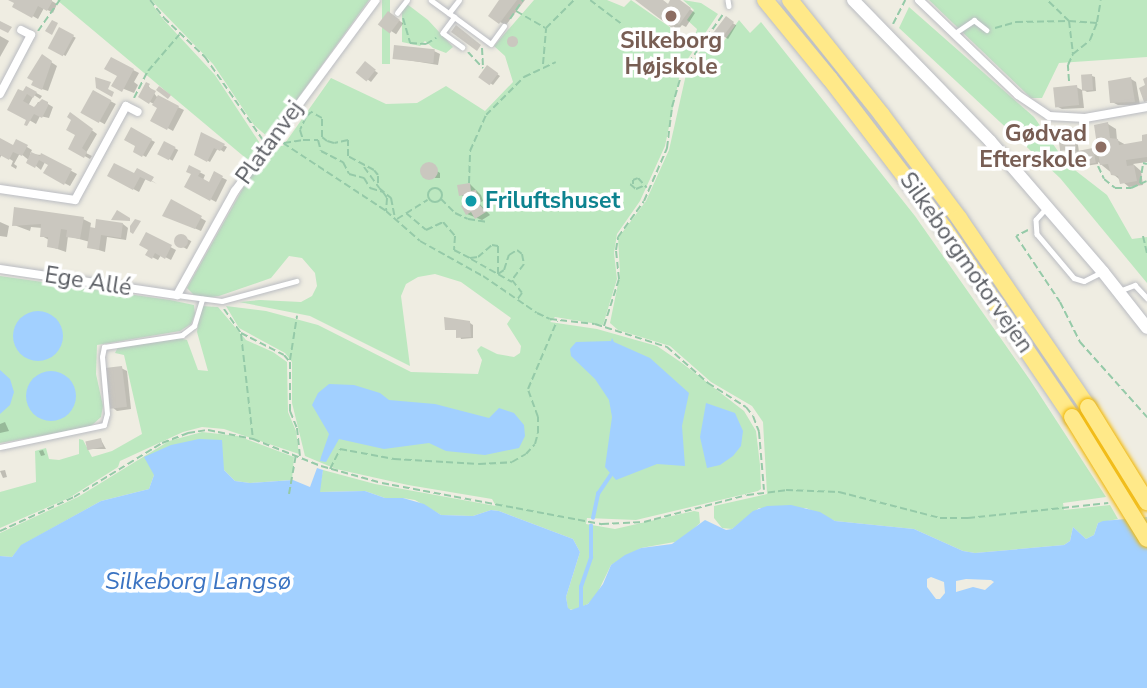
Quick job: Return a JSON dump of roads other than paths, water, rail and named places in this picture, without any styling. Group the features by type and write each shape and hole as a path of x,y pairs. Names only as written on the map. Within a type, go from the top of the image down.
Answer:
{"highway":[{"name":"Silkeborgmotorvejen","path":"765,0 830,79 944,228 1072,417 1147,539"},
{"name":"Silkeborgmotorvejen","path":"790,0 882,115 959,218 1088,407 1147,502"}],"main road":[{"path":"853,0 990,141 1119,291 1147,328"}],"street":[{"name":"Platanvej","path":"177,295 235,191 376,0"},
{"path":"919,0 1018,95 1049,116 1085,118 1147,107"},
{"path":"0,94 31,35 21,30"},
{"path":"0,189 75,200 126,106 138,112"},
{"name":"Ege Allé","path":"0,269 177,295"}],"lane":[{"path":"397,13 407,0"},
{"path":"431,0 491,44 504,26"},
{"path":"449,13 459,0"},
{"path":"455,17 443,33 462,47"},
{"path":"954,34 974,20 987,30"},
{"path":"1048,207 1038,214 1035,226 1047,247 1074,278 1084,281 1103,272"},
{"path":"177,295 222,301 296,281"},
{"path":"1119,291 1135,285 1147,298"},
{"path":"0,447 104,425 107,414 102,357 104,347 182,335 194,326 202,299"}],"water":[{"path":"38,311 55,319 63,336 55,353 38,361 21,353 13,336 21,319"},
{"path":"612,338 614,342 650,358 689,393 682,426 685,466 657,464 616,480 605,467 612,417 609,400 595,379 571,356 570,349 576,342 611,341"},
{"path":"0,370 10,379 14,392 10,405 0,414"},
{"path":"51,371 69,378 76,396 69,414 51,421 33,414 26,396 33,378"},
{"path":"329,384 354,385 380,393 389,400 435,404 489,418 499,408 514,413 524,425 525,436 519,448 485,455 446,451 429,443 384,449 339,439 326,462 320,461 329,434 312,405 318,393"},
{"path":"706,403 735,413 743,431 741,446 733,456 720,465 707,468 700,437"},
{"name":"Silkeborg Langsø","path":"199,439 222,440 224,470 235,481 250,483 293,480 310,487 317,468 323,470 320,492 365,491 385,498 403,498 424,504 441,515 473,516 491,510 499,511 573,539 580,552 566,597 571,610 588,604 603,584 611,565 625,555 641,548 672,544 705,520 726,530 732,529 753,511 767,506 791,505 820,512 835,521 914,529 963,551 975,553 1064,545 1070,541 1073,527 1086,539 1094,535 1098,523 1103,521 1147,517 1147,688 0,688 0,556 12,557 21,545 101,501 149,489 154,475 144,457 171,445","holes":["931,577 944,582 945,593 940,599 936,599 927,587 927,579","991,580 994,582 985,590 973,587 956,592 956,581"]}],"waterway":[{"path":"593,518 598,494 611,475"},
{"path":"581,608 581,587 591,558 591,526"}],"place":[{"name":"Silkeborg Højskole","path":"671,16"},
{"name":"Gødvad Efterskole","path":"1101,147"},
{"name":"Friluftshuset","path":"471,201"}]}
